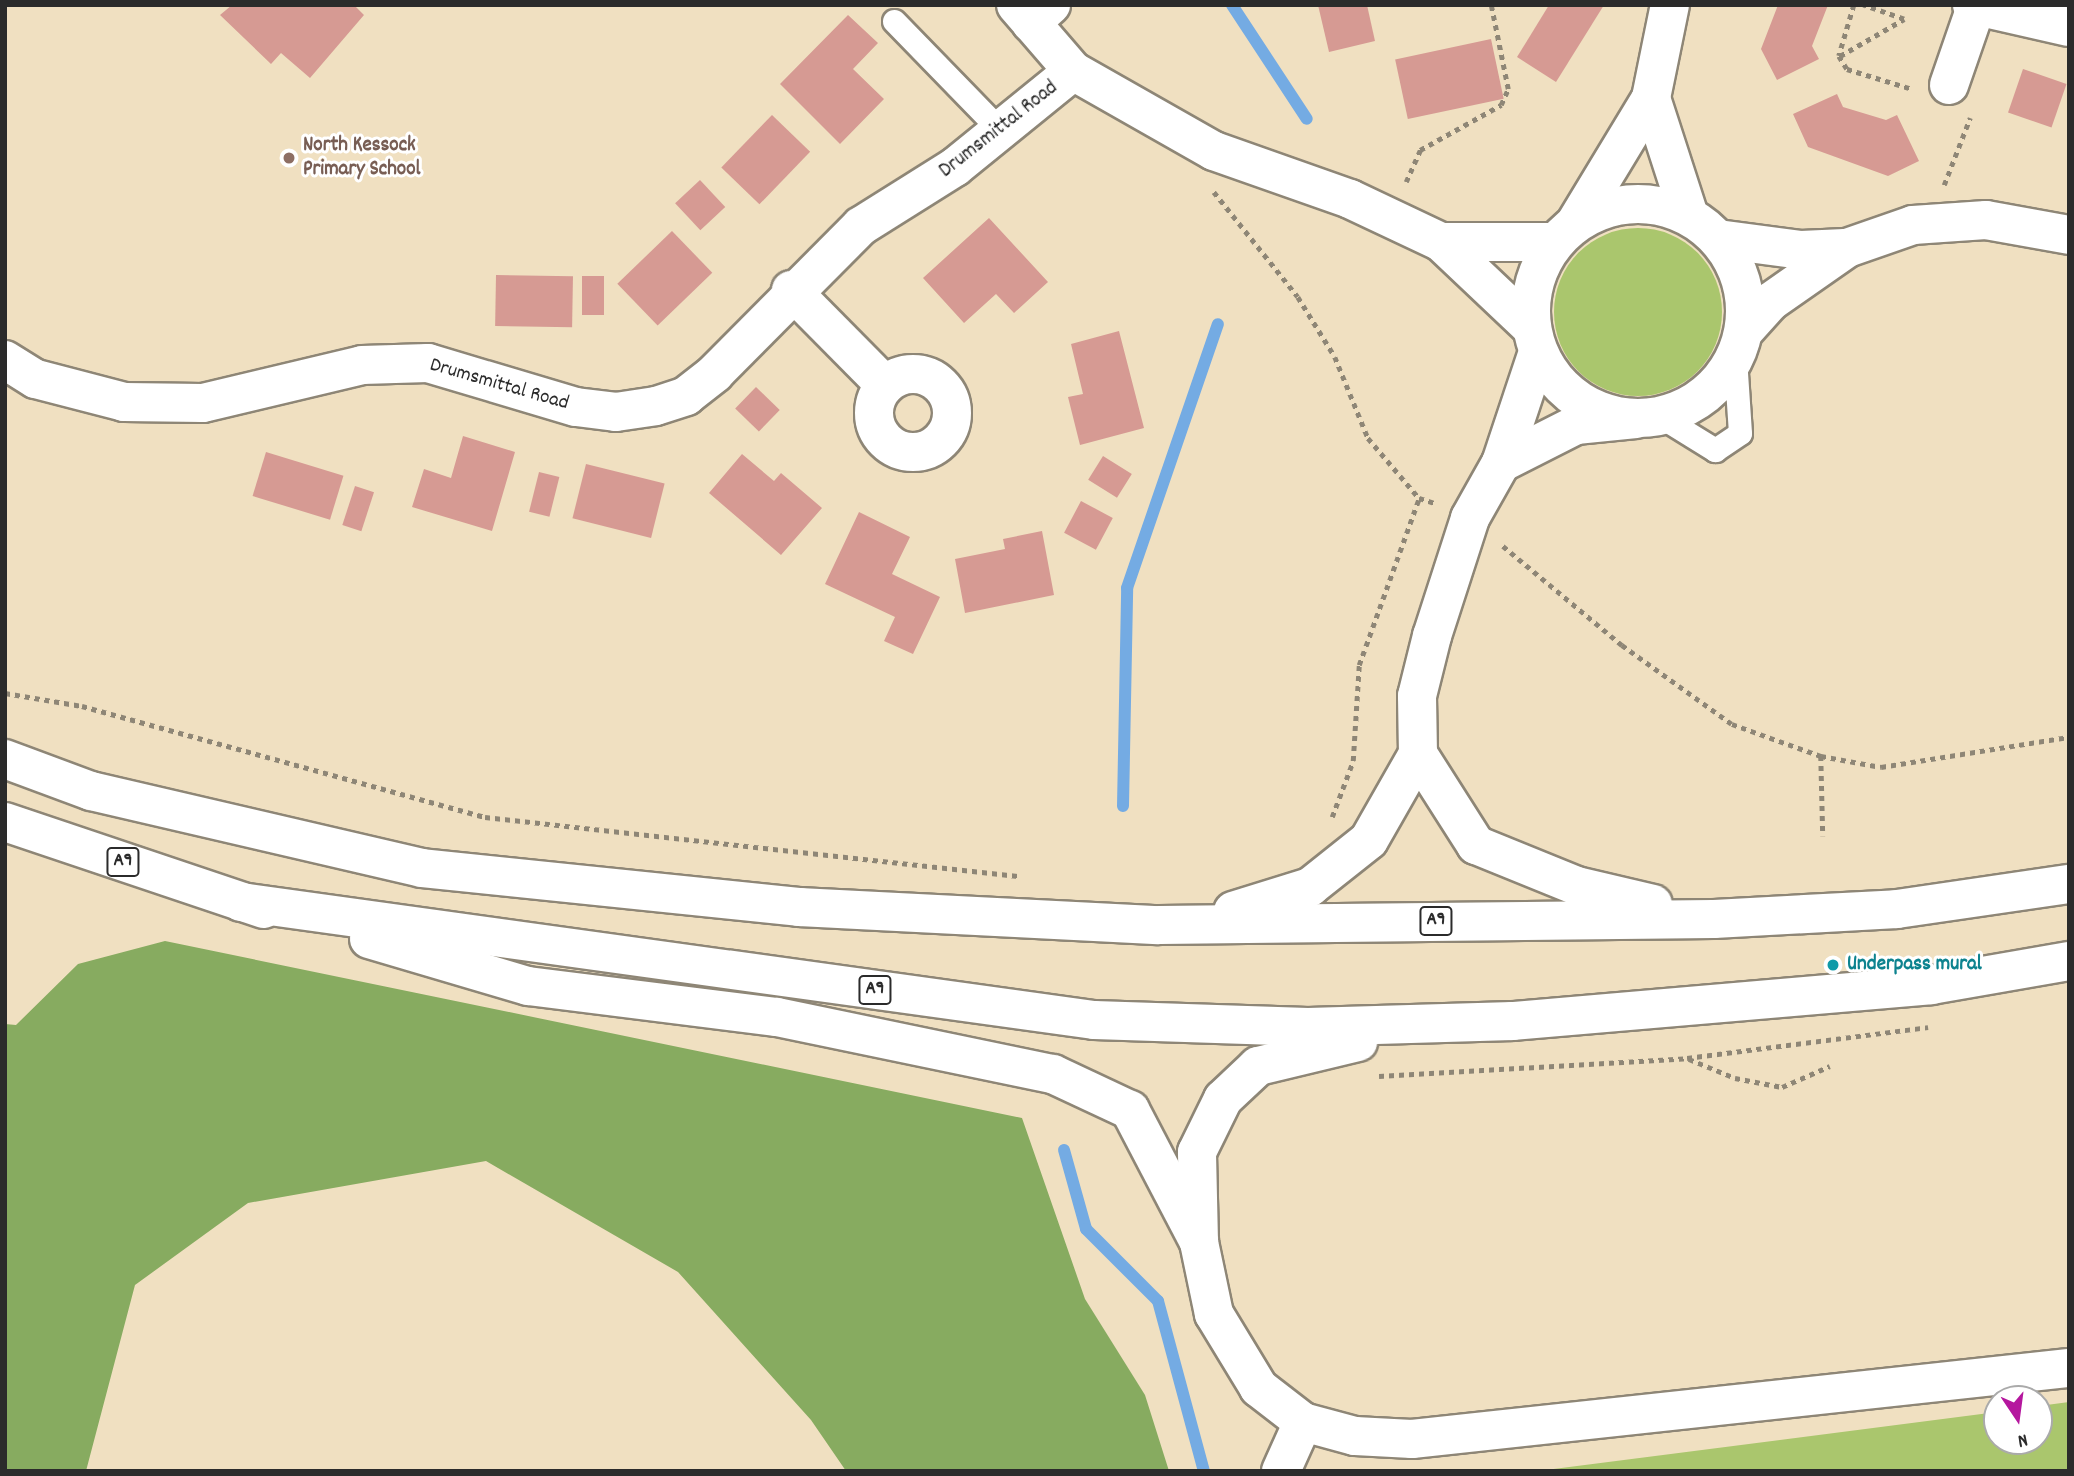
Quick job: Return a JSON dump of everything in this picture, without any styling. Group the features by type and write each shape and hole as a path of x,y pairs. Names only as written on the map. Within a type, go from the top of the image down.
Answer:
{"main road":[{"path":"1418,754 1417,696 1470,518 1501,463 1535,340 1531,297 1565,232 1651,98 1670,5"},
{"path":"1952,93 1974,6 2069,27"},
{"path":"1033,11 1073,71 1214,151 1390,218 1441,242 1535,340 1577,400 1648,418"},
{"name":"Drumsmittal Road","path":"5,360 37,379 124,402 190,403 362,365 428,363 576,407 616,412 686,396 791,290 861,226 1000,130 1073,71"},
{"path":"1651,98 1704,228 1736,267 1739,345"},
{"path":"1441,242 1565,232 1631,203 1704,228 1801,250 1847,248 1929,223 1986,220 2069,235"},
{"path":"1501,463 1576,425 1648,418 1716,385 1739,345 1770,302 1847,248"},
{"path":"791,290 885,385"},
{"name":"A9","path":"1159,925 1241,909 1310,887 1369,840 1418,754 1476,845 1577,886 1714,919"},
{"name":"A9","path":"5,759 91,791 422,867 799,907 1159,925 1714,919 1897,909 2069,884"},
{"name":"A9","path":"5,822 241,902 528,986 777,1017 1053,1074 1130,1110 1199,1242"},
{"name":"A9","path":"241,902 1094,1020 1308,1027 1513,1021"},
{"name":"A9","path":"1199,1242 1197,1152 1223,1099 1258,1066 1351,1043 1513,1021 1931,985 2069,961"},
{"path":"1199,1242 1214,1314 1235,1356 1259,1388 1303,1422 1355,1436 1412,1439 2069,1368"},
{"path":"1281,1471 1303,1422"}],"lane":[{"path":"894,21 1000,130"},
{"path":"1648,418 1715,450 1740,433 1739,345"}],"path":[{"path":"1390,218 1420,150 1501,105 1508,89 1491,5"},
{"path":"1854,5 1839,56 1847,69 1952,93 1971,114 1929,223"},
{"path":"1839,56 1904,19 1863,5"},
{"path":"1214,151 1206,180 1298,297 1335,357 1368,438 1419,498 1359,665 1353,761 1325,828"},
{"path":"1470,518 1622,645 1732,724 1821,756 1881,767 2069,737"},
{"path":"5,693 82,706 485,817 1032,877"},
{"path":"1821,756 1823,836"},
{"path":"1365,1077 1687,1058 1938,1026"},
{"path":"1687,1058 1735,1078 1782,1087 1830,1066"}],"green space":[{"path":"1638,228 1670,234 1698,252 1716,280 1722,312 1716,344 1698,372 1670,390 1638,396 1606,390 1578,372 1560,344 1554,312 1560,280 1578,252 1606,234"},
{"path":"165,941 1022,1118 1085,1299 1145,1395 1169,1471 846,1471 811,1420 678,1272 486,1161 248,1203 135,1285 86,1471 5,1471 5,1024 16,1025 78,964"},
{"path":"2069,1402 2069,1471 1538,1471 1983,1414 1983,1455 2053,1455 2053,1404"}],"building":[{"path":"232,5 354,5 364,15 310,78 281,53 271,64 220,15"},
{"path":"1318,5 1367,5 1375,41 1329,52"},
{"path":"1549,5 1604,5 1556,82 1517,57"},
{"path":"1778,5 1828,5 1812,46 1819,59 1777,80 1761,49"},
{"path":"848,15 878,43 853,69 884,99 840,144 780,84"},
{"path":"1491,39 1504,99 1408,119 1395,59"},
{"path":"2023,69 2066,84 2052,127 2008,112"},
{"path":"1837,94 1843,107 1886,120 1897,115 1919,161 1888,176 1808,147 1793,114"},
{"path":"772,115 810,152 759,204 721,168"},
{"path":"700,180 725,207 700,230 675,203"},
{"path":"989,218 1048,282 1014,313 996,294 964,323 923,278"},
{"path":"672,231 712,273 658,326 617,284"},
{"path":"496,275 573,276 572,327 495,326"},
{"path":"582,276 604,276 604,315 582,315"},
{"path":"1119,331 1144,428 1080,445 1068,397 1083,394 1071,344"},
{"path":"756,387 780,410 759,432 735,409"},
{"path":"463,436 515,452 492,531 412,507 424,469 451,478"},
{"path":"266,452 343,476 330,520 253,496"},
{"path":"742,454 774,481 781,473 822,508 781,555 709,493"},
{"path":"1103,456 1132,474 1117,498 1088,480"},
{"path":"586,464 665,484 651,538 572,518"},
{"path":"539,472 559,477 549,517 529,512"},
{"path":"355,486 374,492 361,531 342,525"},
{"path":"1081,501 1113,518 1096,550 1064,533"},
{"path":"859,512 910,537 892,574 940,597 913,654 884,641 895,617 825,584"},
{"path":"1042,531 1054,595 965,613 955,559 1005,549 1003,539"}],"waterway":[{"path":"1232,5 1307,119"},
{"path":"1123,806 1127,588 1218,324"},
{"path":"1064,1150 1086,1229 1158,1301 1204,1471"}],"place":[{"name":"North Kessock Primary School","path":"289,158"},
{"name":"Underpass mural","path":"1833,965"}]}
